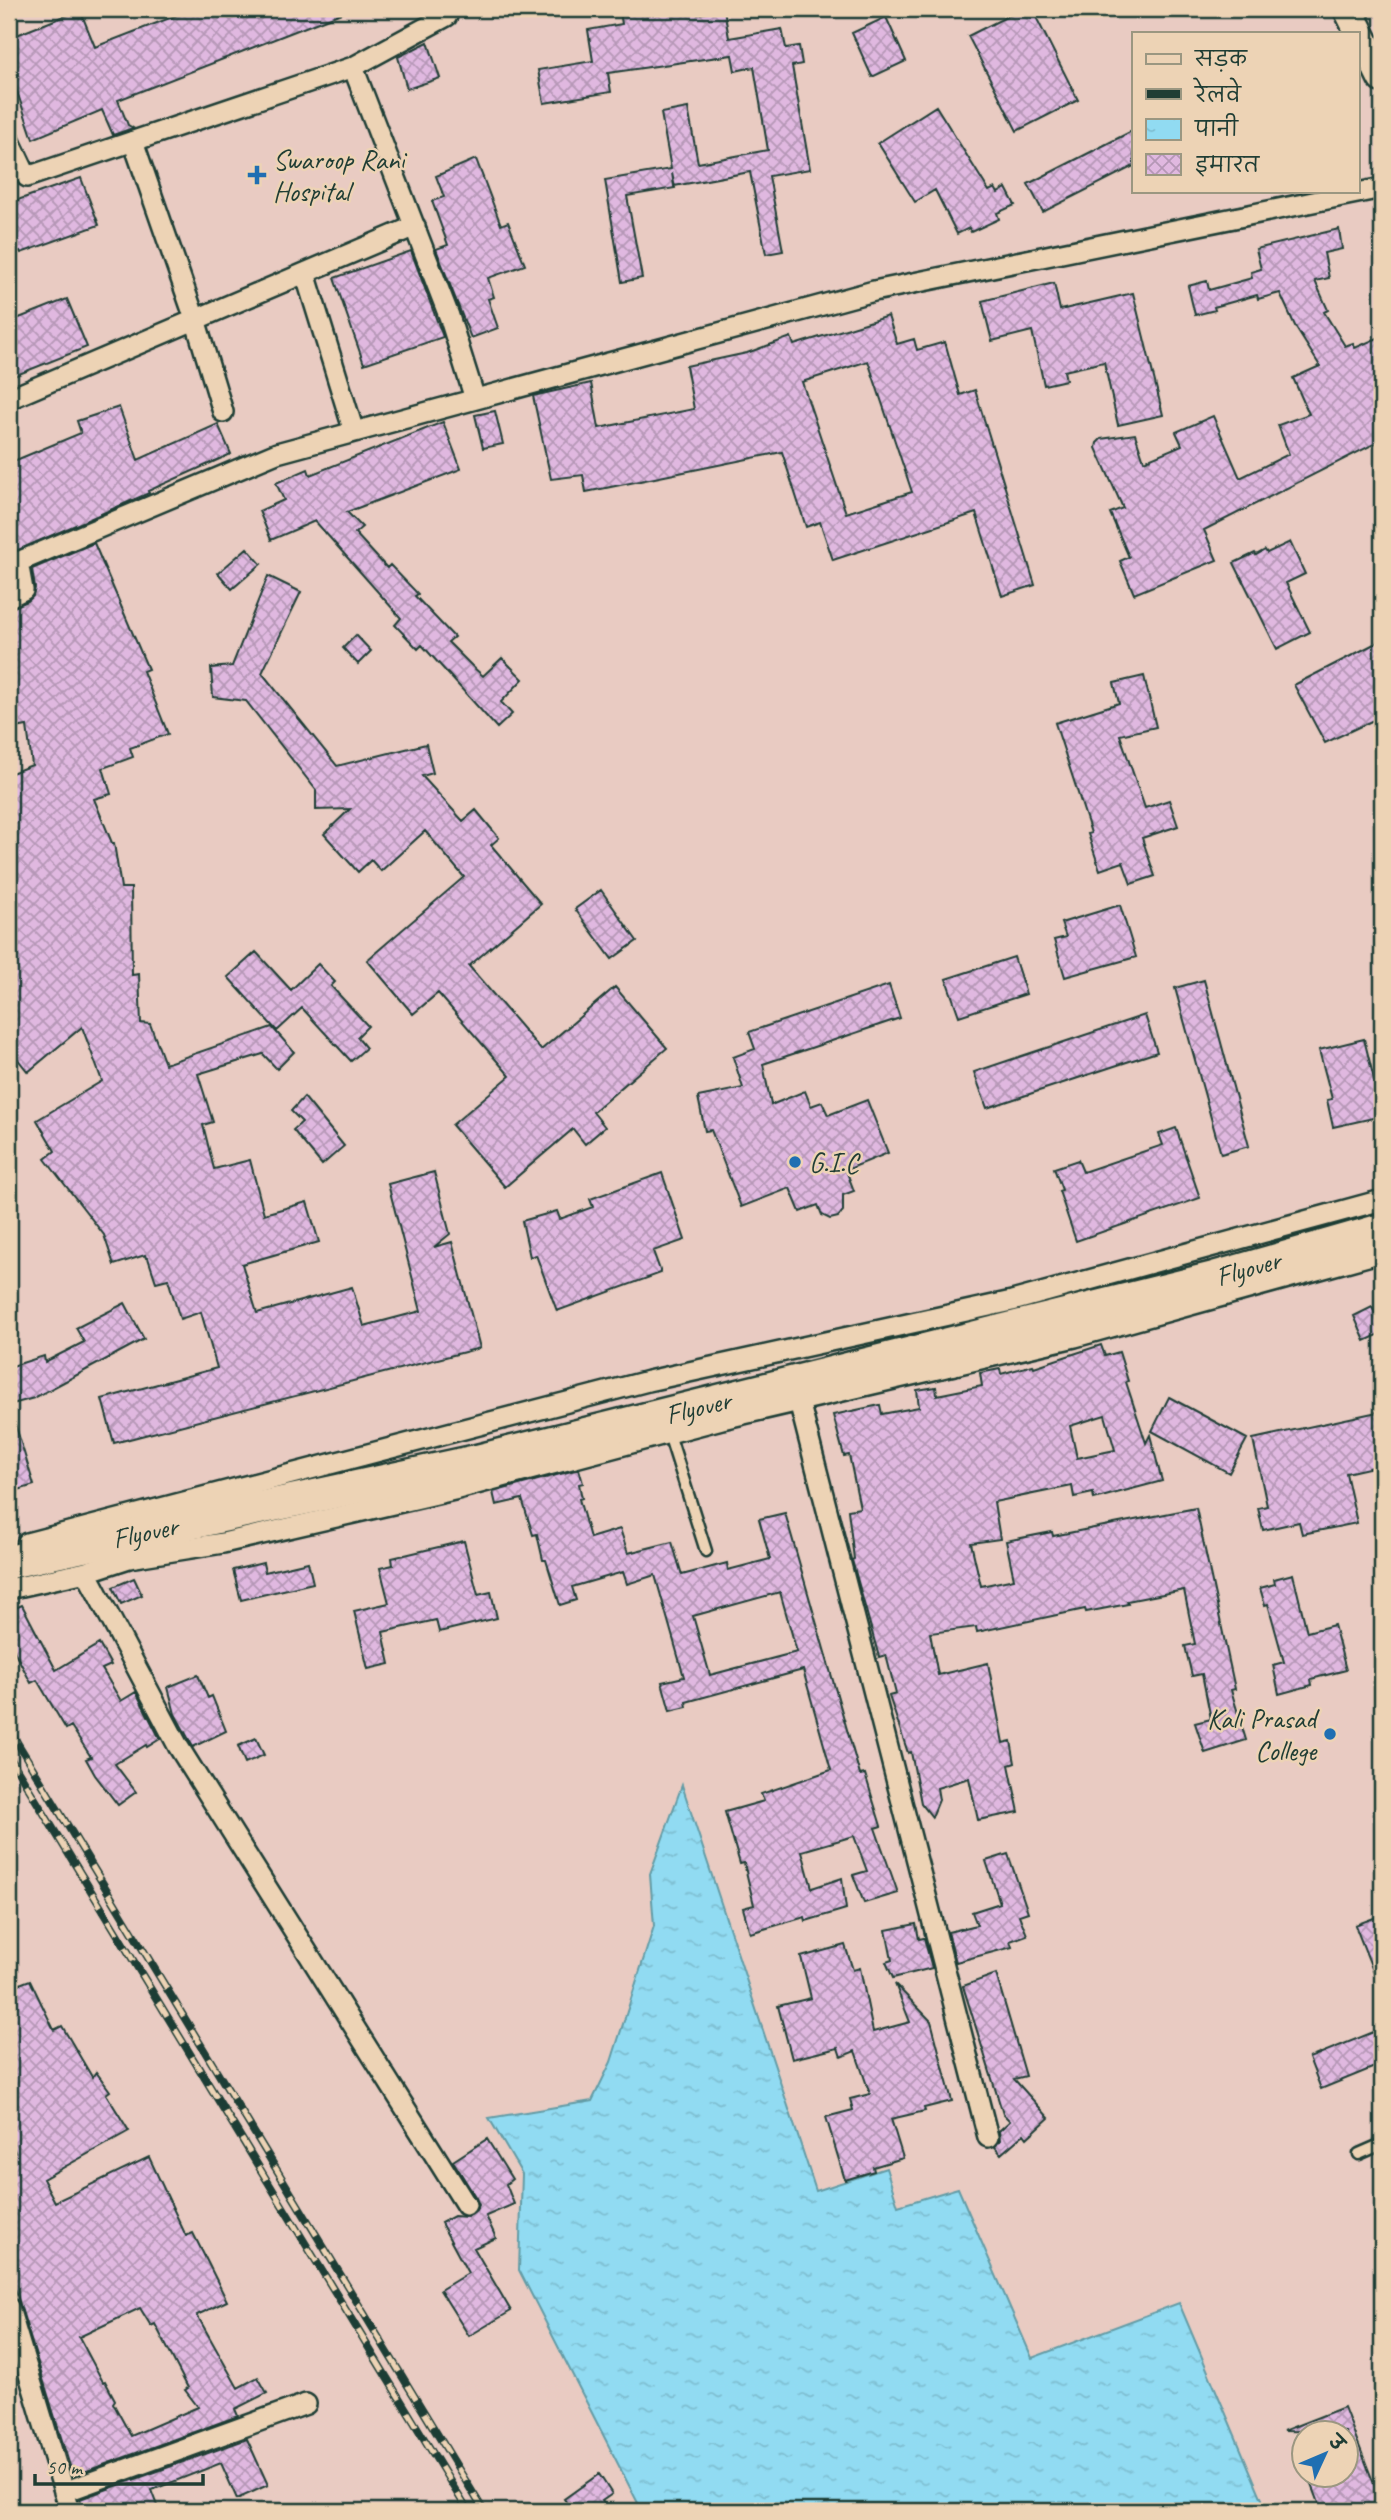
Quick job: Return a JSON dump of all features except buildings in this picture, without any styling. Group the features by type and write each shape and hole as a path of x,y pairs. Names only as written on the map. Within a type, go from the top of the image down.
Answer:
{"main road":[{"path":"1348,9 1359,32"},
{"path":"1360,33 1382,78"},
{"name":"Flyover","path":"9,1562 490,1457 1214,1278 1382,1230"}],"street":[{"path":"9,139 27,177 353,67 447,16 444,9"},
{"path":"353,67 449,316 474,400"},
{"path":"134,141 195,319 223,412"},
{"path":"9,597 23,590 18,562 277,453 874,291 1382,188"},
{"path":"9,399 415,226"},
{"path":"304,273 354,432"},
{"path":"9,1548 648,1381 1012,1301 1382,1200"},
{"path":"9,1589 86,1572 129,1558 223,1543 454,1490 799,1401 1075,1337 1382,1252"},
{"path":"799,1401 988,2137"},
{"path":"86,1572 178,1746 466,2205"},
{"path":"9,2308 70,2511"},
{"path":"64,2492 306,2404"}],"lane":[{"path":"669,1434 706,1551"},
{"path":"1359,2154 1382,2144"}],"water":[{"path":"682,1785 816,2191 886,2168 898,2206 958,2188 1032,2358 1179,2303 1267,2511 642,2511 519,2270 522,2174 489,2118 592,2101 611,2062 654,1926 650,1874"}],"railway":[{"path":"9,1729 484,2511"},
{"path":"9,1756 468,2511"}],"place":[{"name":"Swaroop Rani Hospital","path":"257,175"},
{"name":"G.I.C","path":"795,1162"},
{"name":"Kali Prasad College","path":"1330,1734"}]}
